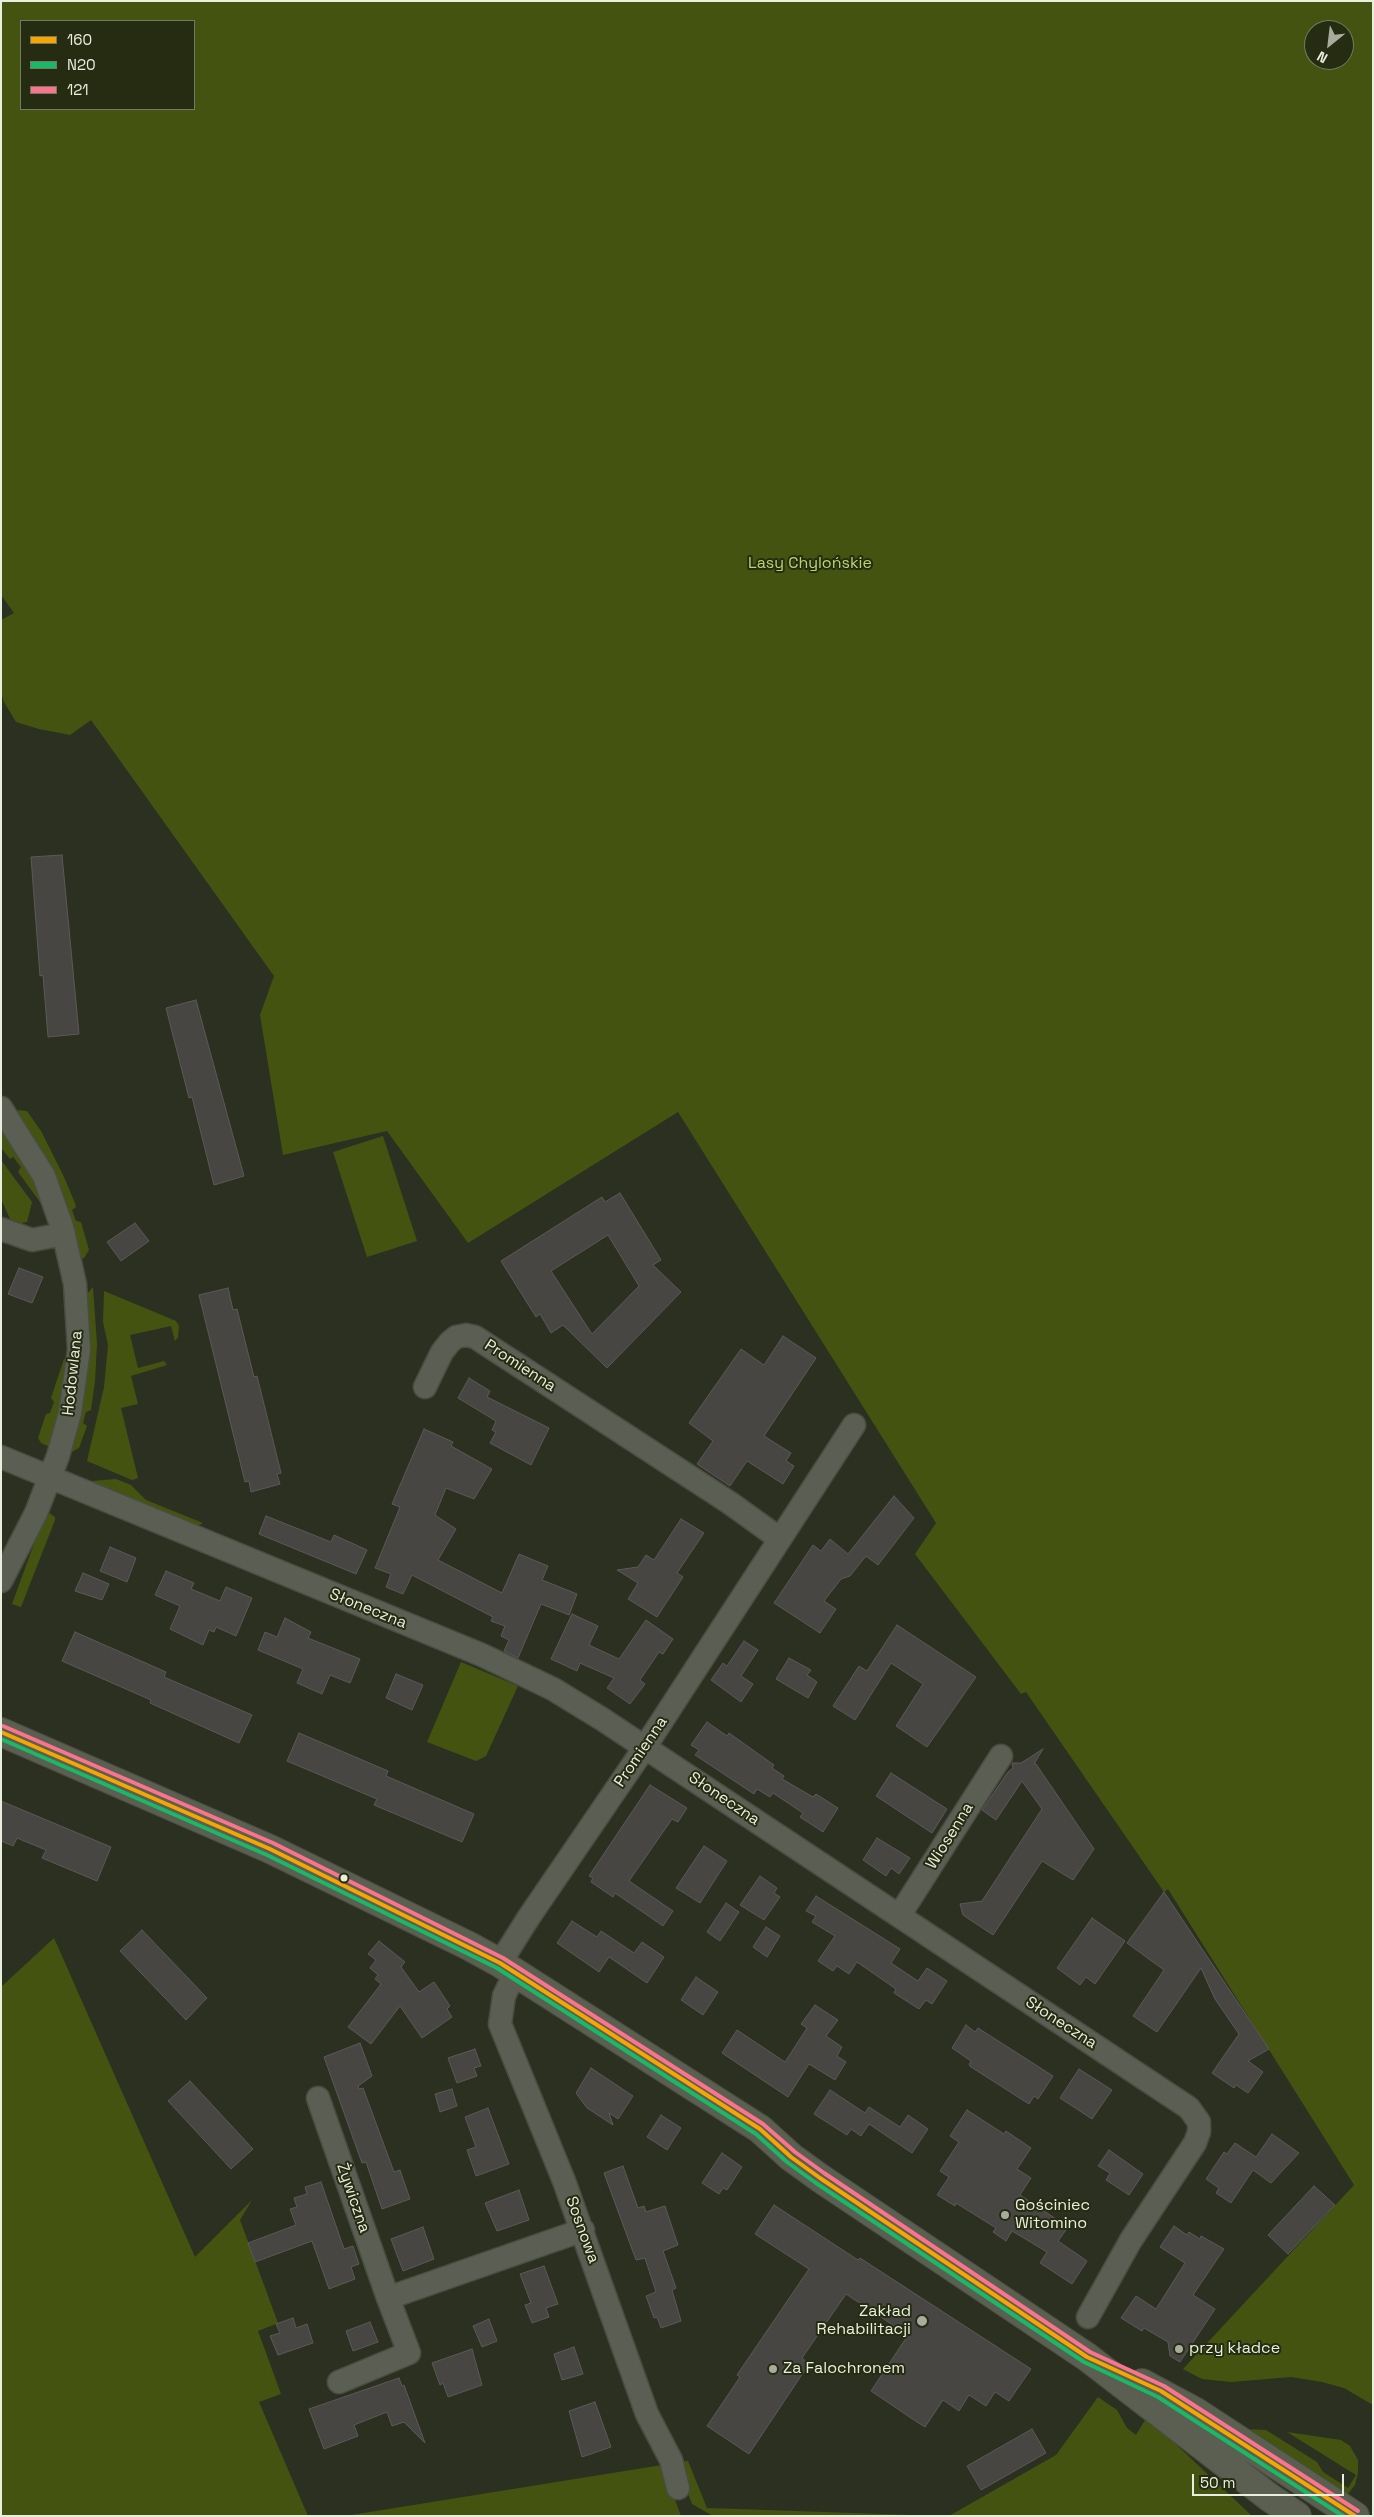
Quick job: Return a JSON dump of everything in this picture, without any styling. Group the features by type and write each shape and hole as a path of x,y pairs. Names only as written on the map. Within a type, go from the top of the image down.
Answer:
{"main road":[{"path":"1,1732 270,1849 470,1946 507,1968 752,2124 798,2162 1086,2357 1297,2516"},
{"path":"1086,2357 1160,2391 1196,2412 1355,2516"}],"street":[{"name":"Hodowlana","path":"1,1108 44,1176 64,1234 75,1284 79,1350 70,1413 58,1456 36,1513 1,1581"},
{"path":"1,1229 32,1240 64,1234"},
{"name":"Promienna","path":"425,1387 442,1352 450,1342 456,1337 466,1335 475,1337 730,1502 780,1539"},
{"name":"Promienna","path":"507,1968 524,1924 646,1747 854,1425"},
{"name":"Słoneczna","path":"1,1457 505,1665 553,1689 646,1747 1189,2108 1199,2122 1199,2132 1195,2143 1132,2240 1088,2317"},
{"name":"Wiosenna","path":"899,1916 1001,1756"},
{"name":"Sosnowa","path":"507,1968 500,2024 583,2230 647,2414 671,2460 678,2488"},
{"name":"Żywiczna","path":"318,2098 409,2353 339,2382"},
{"path":"388,2298 583,2230"}],"green space":[{"name":"Lasy Chylońskie","path":"1,1 1373,1 1373,2405 1344,2388 1322,2382 1291,2377 1231,2382 1202,2379 1183,2369 1354,2185 1168,1889 1164,1892 1026,1692 1021,1694 915,1554 936,1523 678,1112 468,1243 387,1131 283,1155 260,1015 274,976 91,720 70,735 16,722 1,693 1,620 14,613 1,595"},
{"path":"18,1110 27,1111 41,1131 64,1177 76,1207 72,1210 76,1221 81,1222 89,1250 84,1258 81,1259 68,1212 48,1164 16,1112"},
{"path":"1,1126 26,1165 42,1200 40,1202 18,1172 21,1167 13,1157 10,1159 1,1148"},
{"path":"383,1136 417,1241 367,1257 333,1152"},
{"path":"1,1160 32,1202 27,1222 21,1223 10,1219 1,1199"},
{"path":"93,1287 97,1344 91,1410 86,1412 83,1423 87,1426 79,1448 70,1453 87,1294"},
{"path":"104,1291 176,1321 179,1326 178,1337 175,1341 171,1326 130,1335 138,1368 164,1361 167,1365 131,1376 138,1404 121,1408 138,1478 132,1480 87,1461 104,1387 108,1345 103,1322"},
{"path":"64,1359 67,1359 59,1413 50,1447 41,1443 38,1438 46,1414 50,1413 54,1402 51,1398"},
{"path":"116,1479 131,1485 146,1500 203,1523 197,1526 90,1486 92,1481"},
{"path":"46,1511 55,1517 55,1520 21,1607 12,1604"},
{"path":"461,1662 518,1686 486,1756 476,1761 427,1742"},
{"path":"54,1938 195,2257 252,2200 240,2220 278,2323 258,2331 281,2394 259,2402 308,2516 1,2516 1,1987"},
{"path":"1098,2397 1117,2410 1127,2428 1136,2435 1145,2420 1163,2432 1252,2516 949,2516 1056,2455"},
{"path":"1244,2429 1266,2430 1317,2462 1323,2472 1348,2488 1356,2475 1287,2432 1341,2440 1350,2446 1358,2460 1358,2473 1355,2485 1347,2495"},
{"path":"688,2461 707,2508 942,2516 713,2516 692,2504 676,2462"},
{"path":"662,2465 681,2516 345,2516"}],"building":[{"path":"62,855 79,1034 48,1037 43,975 40,976 31,857"},
{"path":"196,1000 244,1176 214,1185 192,1097 189,1098 166,1008"},
{"path":"620,1193 661,1260 653,1265 681,1292 607,1368 563,1325 551,1333 540,1314 536,1317 501,1261 602,1197 605,1202","holes":["608,1235 639,1286 592,1334 551,1271"]},
{"path":"135,1223 149,1241 121,1261 107,1242"},
{"path":"19,1268 43,1277 32,1303 8,1294"},
{"path":"228,1288 233,1310 237,1309 254,1377 257,1376 281,1473 277,1474 280,1484 251,1492 249,1481 245,1482 199,1295"},
{"path":"783,1336 816,1358 764,1436 791,1453 786,1461 794,1466 783,1484 747,1461 730,1486 697,1464 713,1441 689,1423 741,1349 764,1365"},
{"path":"469,1378 490,1391 487,1397 549,1428 531,1465 490,1443 496,1432 492,1430 496,1421 458,1398"},
{"path":"424,1429 453,1442 451,1446 492,1469 474,1499 446,1488 435,1515 456,1529 438,1560 502,1593 519,1554 548,1566 542,1580 577,1594 569,1615 541,1604 518,1658 504,1651 509,1640 501,1636 505,1626 491,1621 493,1617 412,1575 403,1594 386,1587 391,1574 375,1568 400,1507 392,1504"},
{"path":"894,1496 914,1518 878,1565 866,1556 850,1576 841,1579 824,1601 836,1609 820,1633 774,1603 813,1545 821,1551 830,1539 848,1554"},
{"path":"266,1516 331,1542 334,1535 367,1550 356,1574 259,1534"},
{"path":"681,1519 704,1533 677,1573 683,1577 657,1617 628,1599 638,1583 617,1570 638,1567 646,1555 654,1560"},
{"path":"110,1547 136,1558 127,1582 100,1571"},
{"path":"166,1571 194,1583 191,1589 220,1601 226,1587 252,1598 236,1636 216,1627 214,1632 209,1630 203,1645 170,1629 180,1606 155,1595"},
{"path":"83,1573 109,1584 102,1600 75,1591"},
{"path":"572,1614 598,1626 589,1645 619,1659 646,1620 673,1639 663,1654 659,1652 640,1680 645,1684 630,1704 607,1688 614,1678 580,1663 577,1671 551,1659"},
{"path":"285,1618 311,1632 308,1638 360,1659 350,1683 330,1675 322,1694 297,1683 303,1669 258,1650 265,1632 277,1637"},
{"path":"897,1625 976,1677 927,1747 896,1726 923,1684 891,1663 855,1720 833,1706 859,1666 867,1671"},
{"path":"75,1632 166,1672 164,1677 252,1715 239,1743 150,1703 151,1700 62,1661"},
{"path":"744,1641 758,1650 741,1676 753,1684 741,1702 711,1680 723,1663 727,1666"},
{"path":"789,1658 811,1670 807,1675 817,1682 808,1698 776,1679"},
{"path":"396,1674 423,1685 412,1710 386,1698"},
{"path":"707,1722 727,1736 729,1733 774,1765 772,1768 784,1776 782,1779 813,1797 816,1794 838,1808 823,1832 800,1817 803,1813 773,1793 770,1797 757,1789 754,1794 695,1755 699,1750 691,1745"},
{"path":"299,1733 388,1771 386,1776 474,1814 462,1842 374,1805 377,1799 287,1761"},
{"path":"1043,1749 1034,1764 1036,1764 1094,1849 1073,1880 1042,1861 993,1935 963,1915 960,1904 982,1901 1042,1809 1022,1781 996,1820 982,1810 1008,1772 1013,1768 1012,1763 1021,1763"},
{"path":"891,1773 947,1809 932,1833 876,1796"},
{"path":"650,1785 687,1808 678,1822 672,1819 629,1881 673,1911 663,1926 615,1893 613,1897 591,1882 593,1878 589,1876"},
{"path":"1,1801 111,1847 97,1881 42,1858 46,1850 17,1838 13,1846 1,1841"},
{"path":"877,1838 910,1858 899,1874 891,1868 886,1876 863,1860"},
{"path":"704,1846 727,1861 700,1903 676,1888"},
{"path":"760,1876 777,1888 774,1893 780,1897 764,1920 740,1905"},
{"path":"1164,1892 1269,2049 1248,2061 1263,2072 1248,2093 1236,2085 1234,2088 1212,2073 1239,2034 1215,1999 1201,1968 1157,2032 1133,2016 1164,1970 1127,1943"},
{"path":"816,1896 900,1949 891,1963 918,1981 927,1968 947,1981 932,2004 926,2000 919,2009 894,1993 896,1989 857,1962 849,1974 837,1966 833,1971 818,1961 835,1936 812,1922 816,1916 806,1911"},
{"path":"726,1903 739,1912 720,1941 707,1932"},
{"path":"1092,1918 1125,1941 1095,1984 1086,1977 1080,1985 1057,1968"},
{"path":"572,1921 597,1937 601,1931 634,1953 642,1942 664,1957 647,1983 609,1957 599,1972 557,1943"},
{"path":"766,1927 780,1936 767,1957 753,1947"},
{"path":"142,1930 207,1998 186,2020 120,1951"},
{"path":"379,1941 405,1962 401,1967 419,1992 434,1982 450,2006 447,2009 452,2017 422,2038 400,2006 371,2044 348,2027 381,1984 375,1979 378,1975 370,1968 376,1960 368,1954"},
{"path":"696,1977 718,1992 703,2015 681,2000"},
{"path":"815,2005 838,2020 826,2036 842,2047 837,2056 846,2062 835,2080 809,2064 788,2097 722,2053 737,2030 785,2062 807,2028 801,2024"},
{"path":"966,2025 975,2032 978,2028 1053,2076 1038,2099 1034,2096 1029,2104 971,2067 969,2065 971,2061 952,2048"},
{"path":"360,2043 372,2076 358,2086 359,2089 363,2088 394,2172 400,2170 410,2199 382,2209 366,2162 362,2163 324,2057"},
{"path":"475,2049 481,2066 474,2068 477,2076 457,2083 448,2058"},
{"path":"591,2068 633,2096 618,2119 609,2113 613,2125 587,2108 576,2093"},
{"path":"1079,2069 1112,2090 1092,2119 1060,2098"},
{"path":"190,2081 253,2149 231,2169 168,2101"},
{"path":"452,2089 457,2106 440,2112 435,2094"},
{"path":"830,2090 865,2113 869,2107 900,2127 908,2115 928,2129 912,2153 869,2124 861,2136 851,2129 847,2135 814,2114"},
{"path":"488,2108 509,2164 476,2176 467,2150 476,2147 465,2117"},
{"path":"967,2110 1004,2134 1006,2131 1031,2148 1017,2169 1031,2178 1020,2195 1068,2227 1058,2241 1087,2261 1072,2284 1040,2263 1047,2252 1012,2231 1006,2241 993,2232 996,2228 956,2203 955,2206 937,2195 949,2177 940,2171 959,2142 950,2136"},
{"path":"661,2115 681,2128 667,2150 647,2137"},
{"path":"1272,2134 1299,2153 1271,2183 1253,2170 1231,2203 1216,2193 1219,2188 1206,2179 1224,2152 1227,2154 1235,2143 1256,2157"},
{"path":"1109,2150 1143,2174 1129,2195 1106,2180 1110,2173 1098,2166"},
{"path":"722,2153 742,2167 727,2190 723,2188 719,2194 702,2183"},
{"path":"623,2166 638,2208 644,2206 646,2212 665,2206 678,2245 663,2251 676,2288 672,2290 681,2321 661,2328 657,2317 654,2318 646,2296 656,2292 645,2258 636,2260 604,2173"},
{"path":"321,2182 344,2249 353,2246 359,2264 351,2267 355,2279 329,2289 312,2241 255,2262 248,2243 296,2225 290,2209 297,2207 294,2198 307,2194 305,2187"},
{"path":"1314,2186 1335,2205 1288,2254 1268,2235"},
{"path":"519,2190 529,2220 497,2231 485,2203"},
{"name":"Zakład Rehabilitacji","path":"774,2205 858,2260 860,2258 1031,2369 1009,2401 995,2392 986,2406 969,2395 959,2411 943,2400 925,2427 917,2422 871,2391 908,2335 846,2294 802,2358 809,2364 749,2454 707,2426 740,2377 737,2375 809,2269 755,2234"},
{"path":"1174,2226 1187,2235 1189,2232 1200,2239 1201,2236 1224,2249 1193,2295 1215,2309 1180,2362 1170,2356 1168,2342 1144,2328 1142,2331 1121,2318 1136,2296 1156,2309 1185,2263 1160,2247"},
{"path":"423,2227 434,2259 403,2271 391,2239"},
{"path":"544,2266 558,2304 546,2308 549,2317 532,2323 525,2305 531,2303 520,2274"},
{"path":"293,2318 296,2328 307,2324 313,2343 278,2355 270,2336 280,2333 276,2324"},
{"path":"489,2319 497,2341 482,2347 473,2326"},
{"path":"370,2322 378,2342 353,2351 346,2331"},
{"path":"574,2347 583,2374 562,2380 554,2354"},
{"path":"472,2349 482,2385 448,2397 443,2383 440,2385 432,2363"},
{"path":"399,2378 402,2386 404,2385 425,2443 404,2422 392,2426 387,2412 354,2425 358,2436 324,2449 309,2409"},
{"path":"595,2402 611,2447 582,2457 569,2411"},
{"path":"1032,2429 1046,2453 981,2490 967,2466"}],"transit line":[{"name":"121","path":"3,1726 273,1843 503,1958 763,2124 795,2152 824,2173 1090,2352 1164,2386 1358,2511"},
{"name":"160","path":"1,1732 270,1849 500,1963 760,2129 791,2157 820,2178 1087,2357 1161,2391 1355,2516"},
{"name":"N20","path":"1,1739 267,1855 497,1968 756,2134 787,2162 816,2183 1084,2362 1158,2397 1343,2516"}],"place":[{"name":"Gościniec Witomino","path":"1005,2215"},
{"name":"Zakład Rehabilitacji","path":"922,2321"},
{"name":"przy kładce","path":"1179,2349"},
{"name":"Za Falochronem","path":"773,2369"}]}
